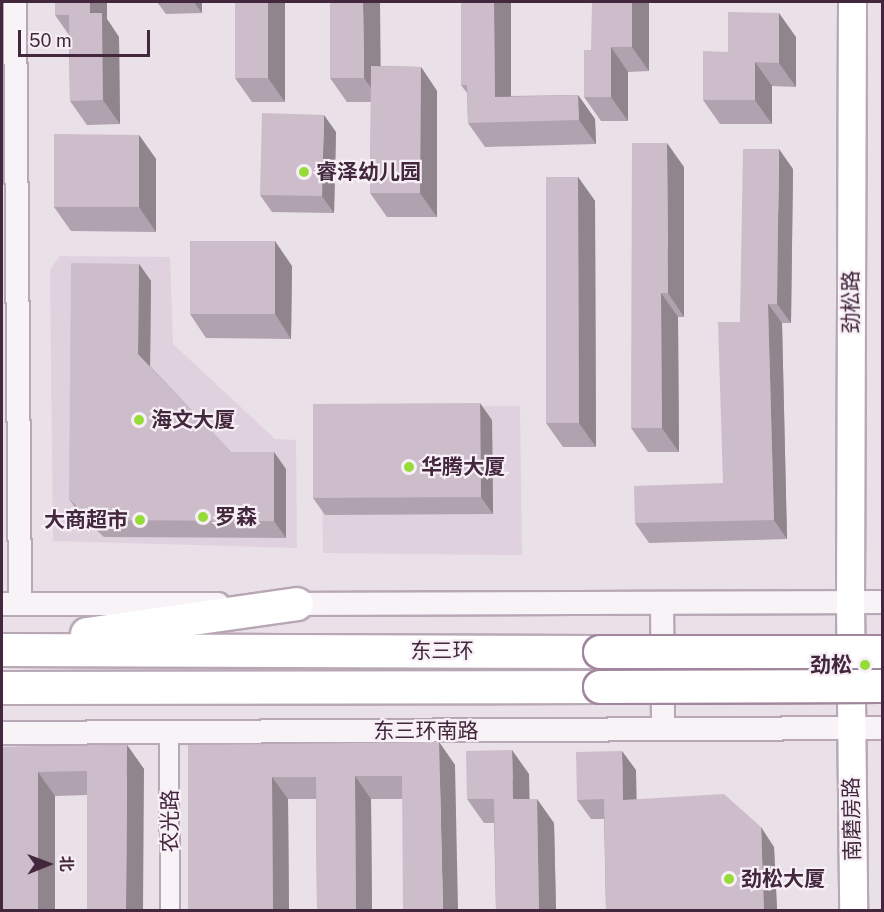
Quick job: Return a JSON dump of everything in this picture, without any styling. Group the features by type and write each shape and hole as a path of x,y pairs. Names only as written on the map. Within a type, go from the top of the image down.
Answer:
{"highway":[{"path":"2,648 297,604"},
{"name":"东三环","path":"2,648 882,652"},
{"name":"东三环","path":"2,688 882,686"}],"main road":[{"name":"劲松路","path":"850,728 852,2"},
{"name":"南磨房路","path":"850,728 853,910"}],"street":[{"path":"15,2 11,604 882,602"},
{"path":"662,603 663,729"},
{"name":"东三环南路","path":"2,733 882,728"},
{"name":"农光路","path":"169,732 170,910"}],"shaded area":[{"name":"海文大厦","path":"60,256 170,257 173,344 275,439 296,440 297,548 53,541 50,270"},
{"name":"华腾大厦","path":"520,406 522,555 323,553 321,408"}],"building":[{"path":"55,2 90,2 90,13 102,13 103,100 70,101 69,15 55,15"},
{"path":"235,2 268,2 268,78 235,78"},
{"path":"330,2 363,2 364,78 330,78"},
{"path":"461,2 494,2 495,97 578,95 579,120 468,123 467,85 461,85"},
{"path":"592,2 632,2 632,47 611,47 611,97 584,97 584,50 591,50"},
{"path":"728,12 779,13 779,63 755,62 755,100 703,100 703,51 728,52"},
{"path":"371,66 421,67 420,193 370,193"},
{"name":"睿泽幼儿园","path":"262,113 324,115 322,196 260,195"},
{"path":"54,134 139,135 139,207 54,207"},
{"path":"632,143 667,143 668,293 661,293 662,428 631,428"},
{"path":"743,149 779,149 777,304 768,304 774,520 635,523 634,486 723,483 718,322 740,322"},
{"path":"546,177 578,177 579,423 546,423"},
{"path":"190,241 275,241 275,314 190,314"},
{"name":"海文大厦","path":"71,263 139,264 138,354 231,452 274,452 274,521 92,520 69,499"},
{"name":"华腾大厦","path":"480,403 481,497 313,498 313,404"},
{"path":"439,742 443,910 403,910 402,776 355,776 356,910 317,910 316,777 272,777 273,910 188,910 188,745"},
{"path":"127,745 126,910 87,910 87,771 38,772 38,910 2,910 2,747"},
{"path":"512,750 513,799 537,799 539,910 496,910 494,799 467,799 466,751"},
{"path":"622,751 623,800 724,794 761,827 764,910 606,910 604,799 577,800 576,752"}],"place":[{"name":"睿泽幼儿园","path":"304,172"},
{"name":"海文大厦","path":"139,420"},
{"name":"华腾大厦","path":"409,467"},
{"name":"罗森","path":"203,517"},
{"name":"大商超市","path":"140,520"},
{"name":"劲松","path":"865,665"},
{"name":"劲松大厦","path":"729,879"}]}
